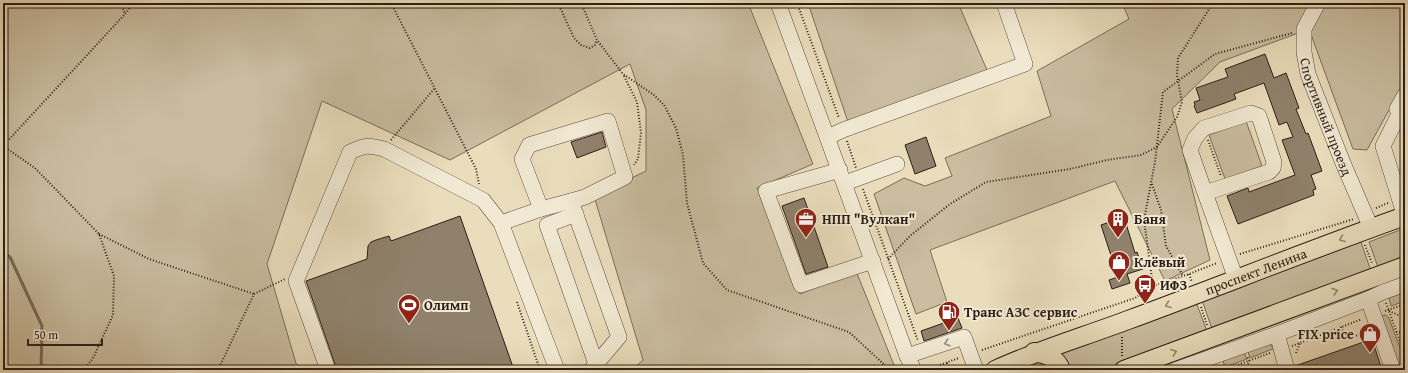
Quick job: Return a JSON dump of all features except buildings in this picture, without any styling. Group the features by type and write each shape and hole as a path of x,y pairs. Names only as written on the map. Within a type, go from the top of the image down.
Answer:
{"main road":[{"name":"проспект Ленина","path":"995,370 1034,352 1126,321 1236,279 1368,221 1405,217"},
{"path":"1124,370 1405,266"},
{"path":"1034,352 1043,353 1051,357 1059,364 1061,370"}],"street":[{"path":"778,3 907,356 914,370"},
{"path":"828,137 850,127 1025,64 1004,3"},
{"name":"Спортивный проезд","path":"1318,3 1304,29 1304,52 1308,74 1343,163 1368,221"},
{"path":"1405,95 1397,109 1402,113 1383,146 1405,217"},
{"path":"1205,192 1269,172 1272,168 1274,162 1259,116 1251,113 1204,128 1195,138 1190,150 1236,279"},
{"path":"541,209 522,159 529,145 608,121 625,176 585,197 573,208 547,225 593,367"},
{"path":"328,370 296,281 350,152 370,145 384,149 484,200 501,224 557,370"},
{"path":"873,261 802,285 766,191 897,164"},
{"path":"501,224 541,209 573,208"},
{"path":"573,208 619,338 593,367"},
{"path":"1175,370 1312,321 1405,284"},
{"path":"1368,299 1393,370"},
{"path":"1305,302 1312,321"},
{"path":"1277,334 1287,370"},
{"path":"907,356 964,337 976,370"}],"path":[{"path":"121,3 125,14"},
{"path":"134,3 3,146 35,168 99,234 149,259 254,294"},
{"path":"391,3 476,169 479,186 484,200"},
{"path":"558,3 574,38 581,45 590,48 595,45 597,40"},
{"path":"581,3 597,40 624,75 637,102 641,133 638,159 625,176"},
{"path":"888,259 916,231 950,204 986,182 1070,169 1107,160 1141,155 1157,147 1177,117 1182,102 1177,75 1178,58 1214,3"},
{"path":"624,75 654,95 664,105 676,128 683,155 687,203 703,262 727,290 850,332 890,370"},
{"path":"384,149 434,89"},
{"path":"1204,128 1224,185"},
{"path":"1151,182 1161,210 1166,246 1183,276"},
{"path":"926,370 1135,298 1153,286 1229,258 1356,218 1368,221 1399,198"},
{"path":"84,370 93,358 112,315 114,276 99,234"},
{"path":"218,370 254,294 289,277"},
{"path":"515,297 540,370"},
{"path":"1226,370 1405,304"},
{"path":"1388,310 1405,318"},
{"path":"947,363 950,370"}],"shaded area":[{"path":"3,3 748,3 813,164 757,188 800,294 856,271 896,370 632,370 643,360 594,196 646,171 646,110 630,64 450,160 322,101 267,264 298,370 3,370"},
{"path":"808,3 958,3 987,70 848,122"},
{"path":"1122,3 1405,3 1405,81 1367,150 1353,149 1309,29 1220,62 1172,109 1210,260 1165,281 1115,181 930,250 947,302 916,314 874,194 904,178 925,186 952,176 945,158 1051,116 1037,71 1129,19"},
{"path":"1246,121 1262,166 1225,179 1209,135"},
{"path":"1405,228 1405,260 1379,270 1369,242"},
{"path":"1361,242 1371,271 1212,329 1202,300"},
{"path":"1405,292 1405,301 1391,306 1389,298"},
{"path":"1196,302 1207,331 1108,370 1071,370 1066,359 1059,353"},
{"path":"1384,315 1389,318 1405,361 1405,370 1395,370 1379,318"},
{"path":"1267,343 1275,348 1250,358 1247,349"},
{"path":"1243,350 1247,359 1225,367 1222,358"},
{"path":"1036,362 1045,364 1051,370 1013,370"}],"waterway":[{"path":"3,252 10,257 42,326 41,370"}],"place":[{"name":"НПП \"Вулкан\"","path":"806,238"},
{"name":"Баня","path":"1118,238"},
{"name":"Клёвый","path":"1119,282"},
{"name":"ИФЗ","path":"1145,304"},
{"name":"Олимп","path":"409,324"},
{"name":"Транс АЗС сервис","path":"949,332"},
{"name":"FIX price","path":"1370,354"}]}
